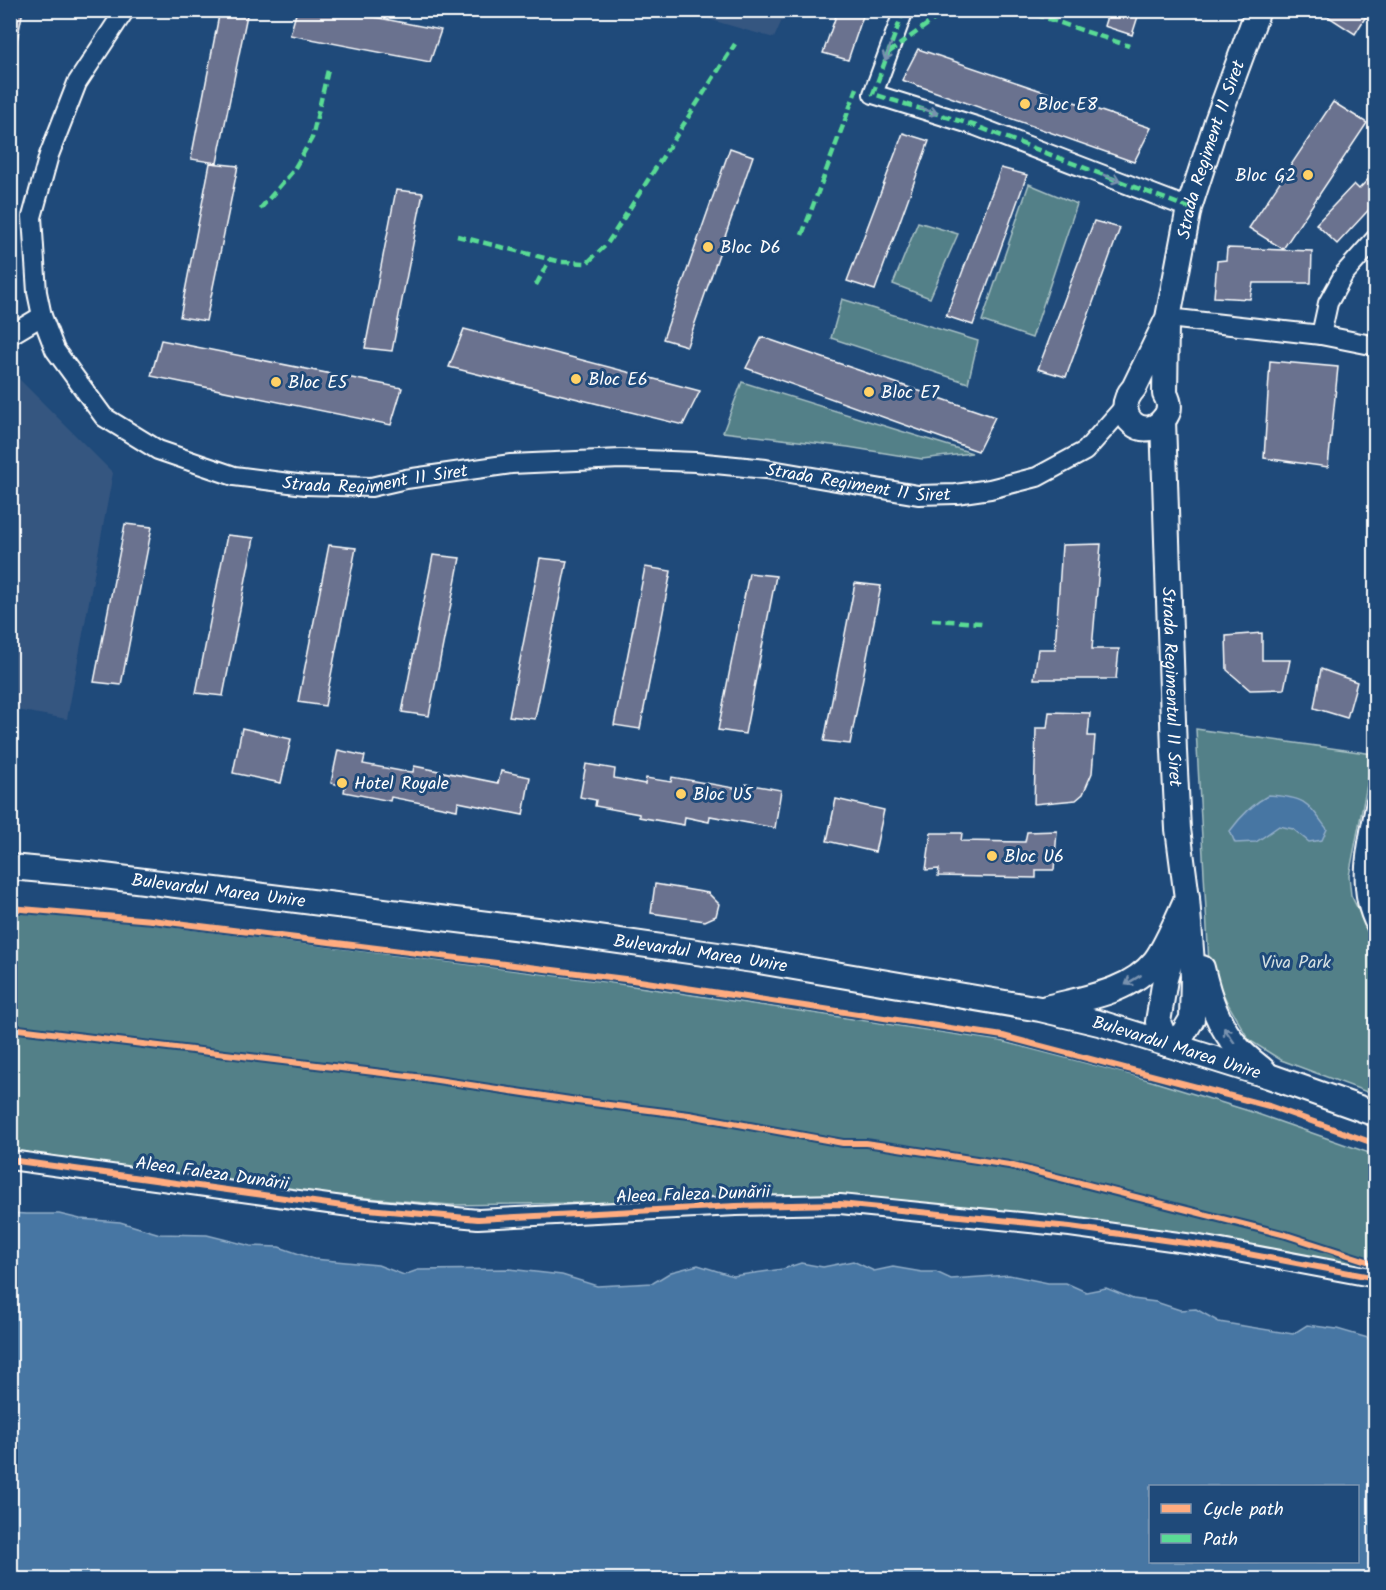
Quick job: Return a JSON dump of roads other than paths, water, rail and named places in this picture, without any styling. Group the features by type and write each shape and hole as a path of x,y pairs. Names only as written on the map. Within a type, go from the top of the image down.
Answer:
{"main road":[{"name":"Strada Regiment 11 Siret","path":"1133,412 1150,429 1159,425 1169,408 1162,391 1167,321 1190,208 1217,121 1258,10"},
{"name":"Strada Regiment 11 Siret","path":"1133,412 1167,321"},
{"name":"Strada Regiment 11 Siret","path":"1133,412 1144,384 1162,391"},
{"path":"1133,412 1164,476"},
{"name":"Strada Regimentul 11 Siret","path":"1163,420 1174,751 1178,829 1187,898"},
{"name":"Bulevardul Marea Unire","path":"10,867 111,876 577,935 753,960 1040,1009 1102,1024 1167,1044 1269,1076 1376,1114"},
{"path":"1040,1009 1107,993 1137,979 1156,960 1187,898"},
{"path":"1187,898 1193,976 1192,1019 1183,1034 1167,1044 1158,1022 1165,980 1187,898"},
{"path":"1187,898 1210,1002 1223,1027 1239,1050 1269,1076"}],"street":[{"name":"Strada Regiment 11 Siret","path":"125,10 77,83 49,155 32,217 37,292 42,316 55,350 104,417 158,450 234,476 304,485 371,487 406,479 511,464 621,459 695,462 766,469 918,495 956,494 990,489 1037,477 1085,451 1133,412"},
{"path":"904,10 873,94 976,126 1190,208"},
{"path":"1321,335 1329,303 1344,274 1376,238"},
{"path":"10,335 42,316"},
{"path":"1167,321 1321,335 1376,346"},
{"path":"1376,802 1365,885 1366,902 1376,926"},
{"name":"Aleea Faleza Dunării","path":"10,1160 357,1208 478,1219 736,1206 840,1204 1070,1227 1153,1238 1376,1278"}],"place":[{"name":"Bloc E8","path":"1025,104"},
{"name":"Bloc G2","path":"1308,175"},
{"name":"Bloc D6","path":"708,247"},
{"name":"Bloc E6","path":"576,379"},
{"name":"Bloc E5","path":"276,382"},
{"name":"Bloc E7","path":"869,392"},
{"name":"Hotel Royale","path":"342,783"},
{"name":"Bloc U5","path":"681,794"},
{"name":"Bloc U6","path":"992,856"}],"park label":[{"name":"Viva Park","path":"1296,962"}]}
